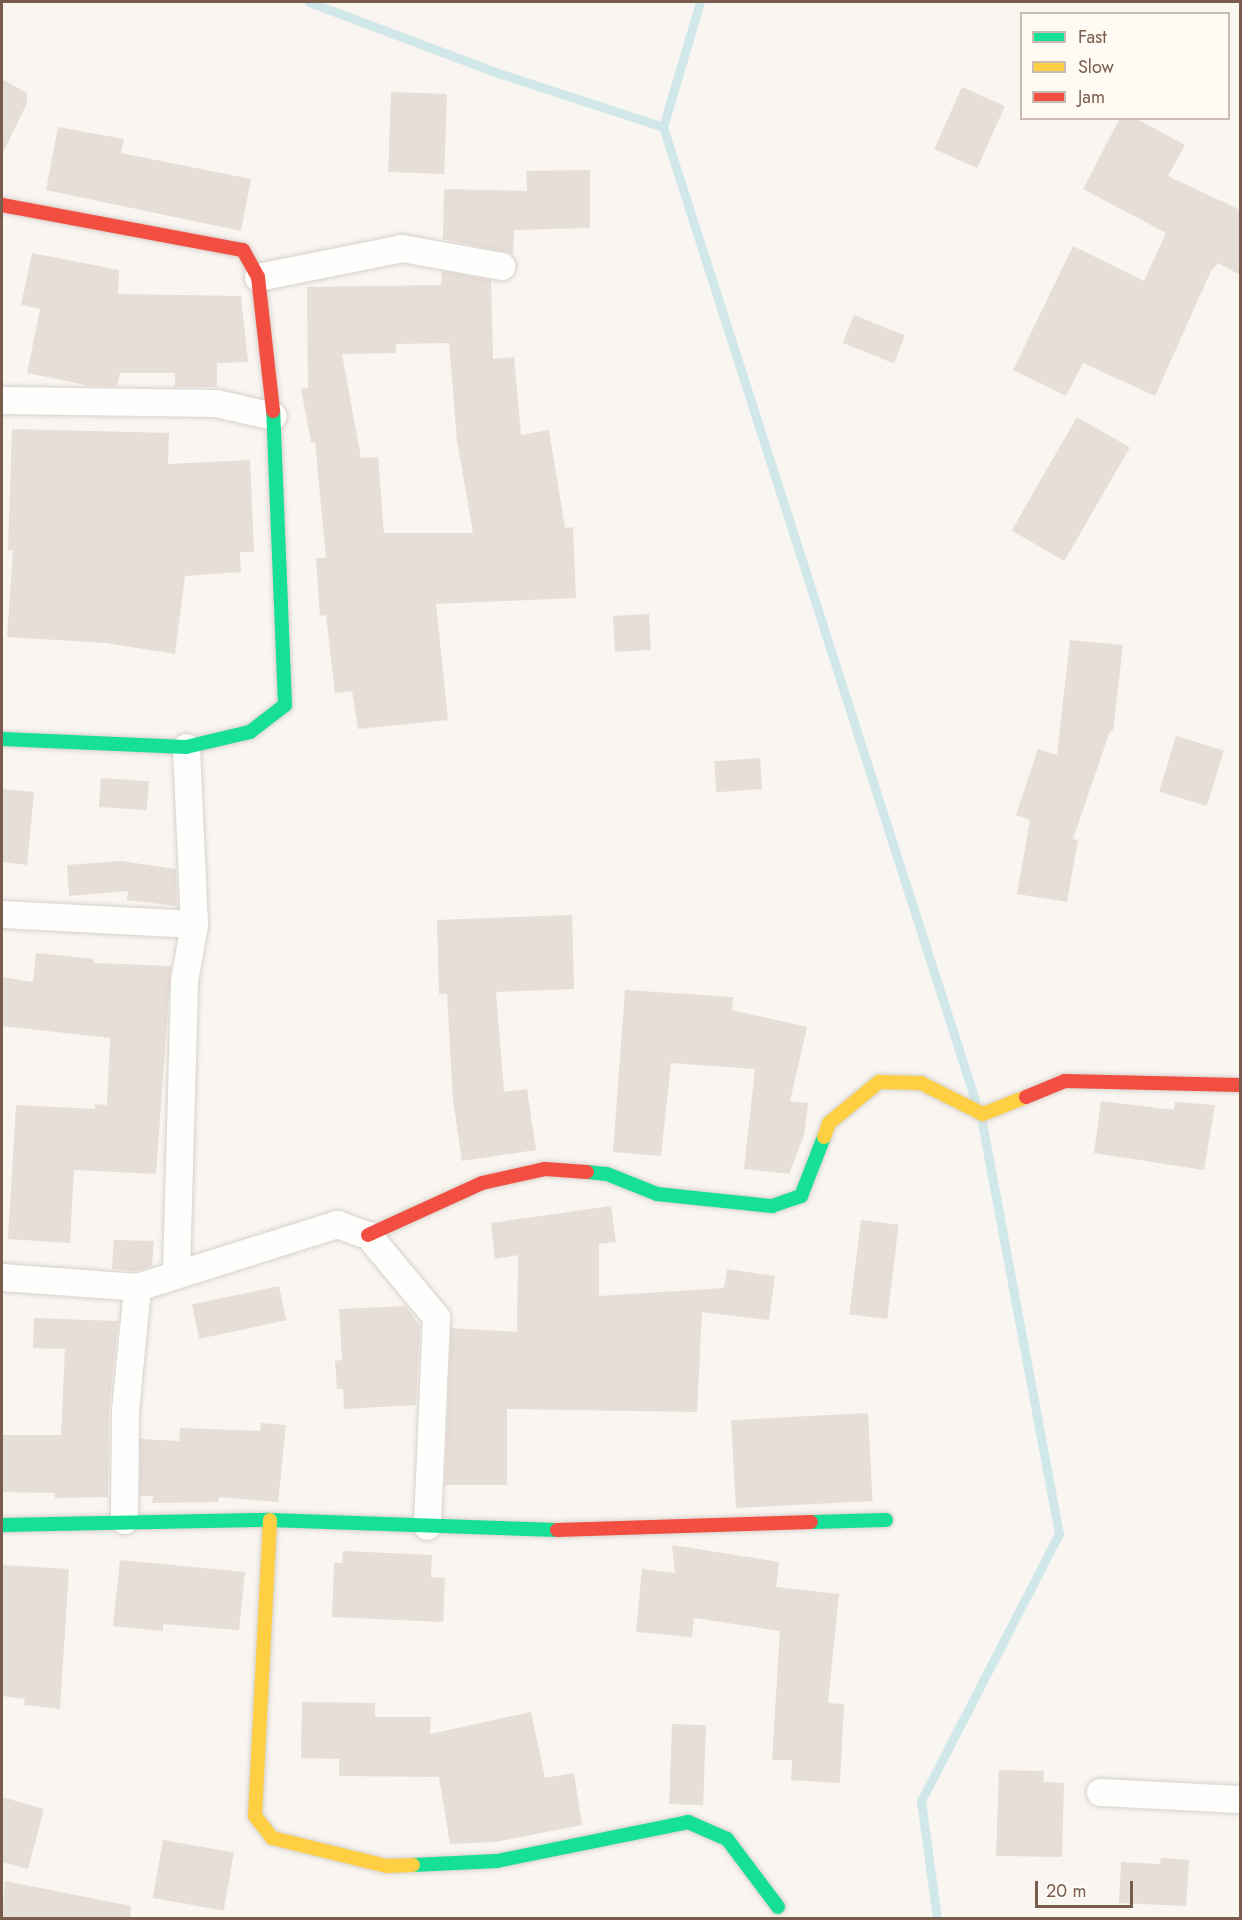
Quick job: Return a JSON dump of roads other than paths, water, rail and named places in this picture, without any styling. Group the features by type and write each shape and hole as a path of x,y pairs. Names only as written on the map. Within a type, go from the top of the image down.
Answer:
{"street":[{"path":"2,205 243,250 258,277 273,416 285,705 250,732 186,747 2,739"},
{"path":"258,277 402,248 501,266"},
{"path":"2,400 216,403 273,416"},
{"path":"176,1272 184,981 194,924 186,747"},
{"path":"2,914 194,924"},
{"path":"368,1235 482,1183 545,1169 607,1174 657,1194 772,1206 801,1196 829,1123 879,1082 921,1083 983,1114 1065,1081 1240,1085"},
{"path":"2,1277 137,1287 176,1272 337,1224 368,1235 436,1317 426,1526"},
{"path":"124,1520 125,1410 137,1287"},
{"path":"2,1525 124,1520 270,1520 540,1530 886,1520"},
{"path":"270,1520 255,1816 272,1838 387,1866 497,1861 688,1822 727,1839 778,1907"},
{"path":"1100,1792 1240,1798"}],"waterway":[{"path":"309,2 495,72 663,127"},
{"path":"700,2 663,127 975,1100"},
{"path":"937,1918 921,1801 1059,1534 981,1119"}]}
